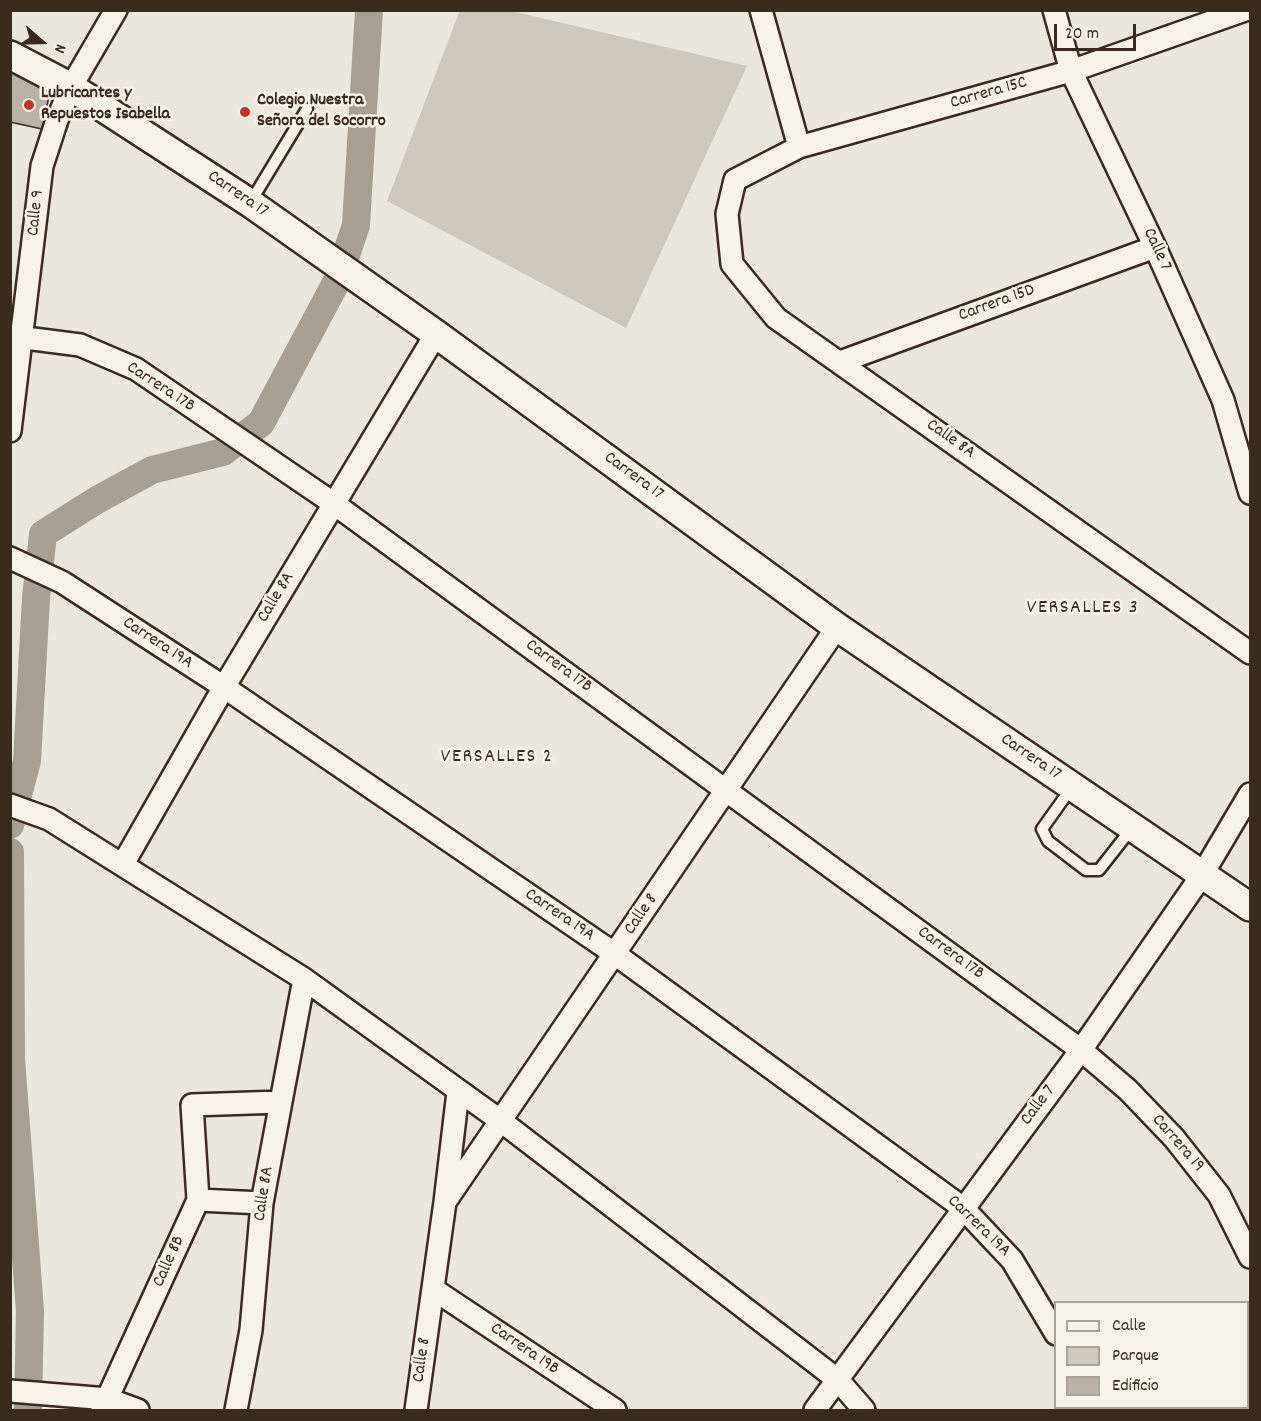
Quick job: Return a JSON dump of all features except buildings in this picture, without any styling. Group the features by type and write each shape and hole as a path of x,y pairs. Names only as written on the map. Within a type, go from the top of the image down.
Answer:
{"street":[{"name":"Calle 9","path":"10,431 16,336 42,166 71,87 116,10"},
{"path":"761,10 799,147"},
{"name":"Calle 7","path":"1054,10 1071,71 1155,247 1223,400 1251,493"},
{"name":"Carrera 15C","path":"735,180 799,147 1071,71 1245,10"},
{"name":"Carrera 17","path":"10,55 71,87 250,203 436,334 837,627 1251,907"},
{"name":"Calle 8A","path":"735,180 727,214 732,264 776,318 1251,653"},
{"name":"Carrera 15D","path":"840,362 1155,247"},
{"name":"Calle 8A","path":"123,864 224,687 436,334"},
{"name":"Carrera 17B","path":"16,336 80,345 136,369 333,503 1081,1050"},
{"name":"Carrera 19A","path":"18,561 62,582 224,687 615,954 963,1208 1012,1260 1054,1331"},
{"name":"Calle 8","path":"446,1202 837,627"},
{"name":"Calle 7","path":"815,1410 1081,1050 1202,875 1251,794"},
{"path":"10,805 49,819 304,979 501,1121 838,1380 864,1410"},
{"name":"Calle 8A","path":"236,1410 251,1330 262,1203 304,979"},
{"name":"Carrera 19","path":"1081,1050 1128,1090 1174,1138 1219,1195 1251,1257"},
{"name":"Calle 8","path":"416,1410 446,1202 458,1092"},
{"name":"Calle 8B","path":"105,1405 198,1200 192,1105 280,1102"},
{"path":"198,1200 262,1203"},
{"name":"Carrera 19B","path":"433,1288 615,1410"},
{"path":"10,1391 38,1393 138,1410"}],"lane":[{"path":"250,203 308,109"},
{"path":"1072,787 1042,829 1048,841 1086,870 1099,870 1132,828"}],"green space":[{"path":"460,10 511,11 747,66 626,328 387,201"}],"waterway":[{"path":"10,825 27,761 36,598 43,534 97,500 152,470 223,452 261,423 338,279 356,225 369,10"},
{"path":"10,852 11,1059 30,1311 28,1410"}],"place":[{"name":"Lubricantes y Repuestos Isabella","path":"29,105"},
{"name":"Colegio Nuestra Señora del Socorro","path":"245,112"}],"district":[{"name":"VERSALLES 3","path":"1083,609"},
{"name":"VERSALLES 2","path":"497,758"}]}
